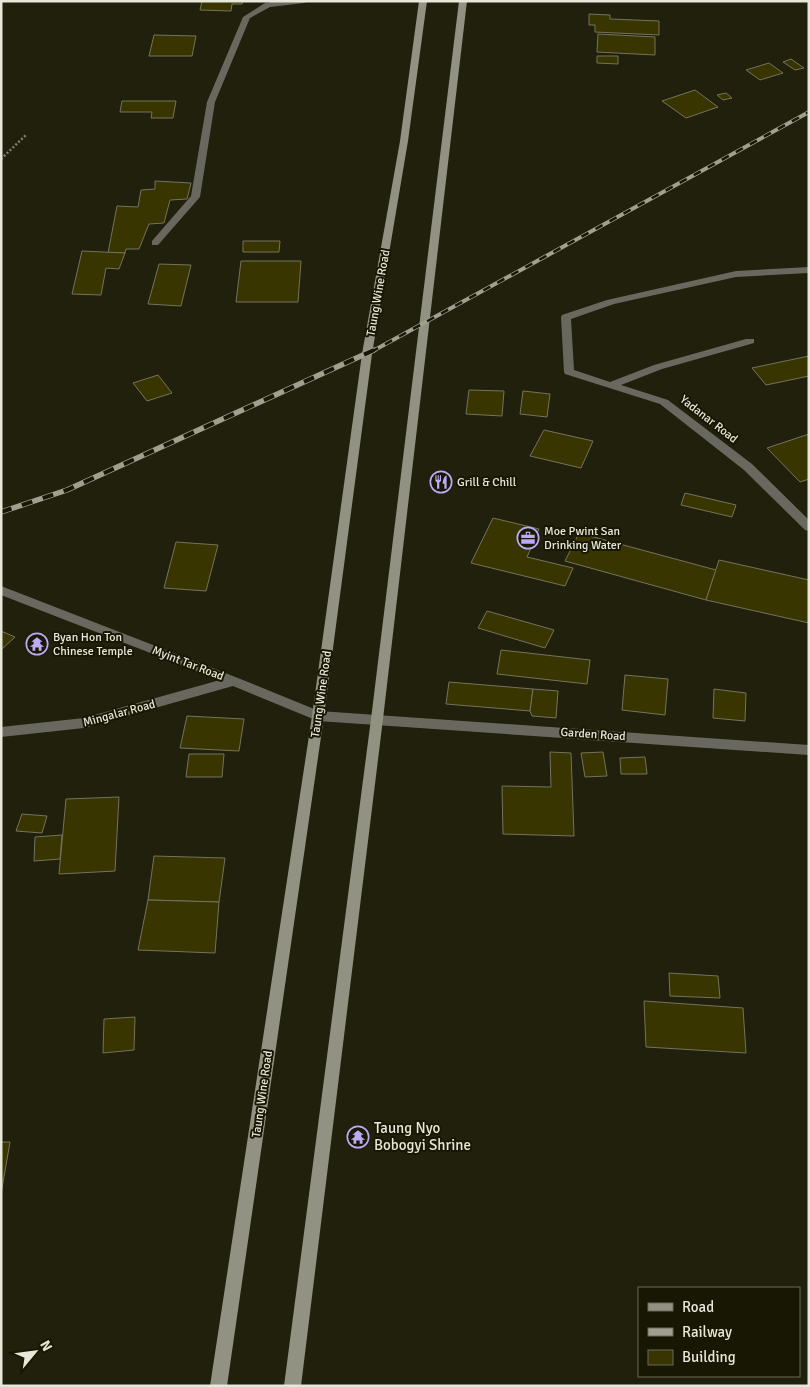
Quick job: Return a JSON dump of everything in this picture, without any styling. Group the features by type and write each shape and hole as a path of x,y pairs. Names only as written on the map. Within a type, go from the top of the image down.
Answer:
{"main road":[{"name":"Taung Wine Road","path":"218,1386 318,716 368,354 404,141 423,1"},
{"path":"292,1386 377,719 462,1"}],"street":[{"path":"155,244 195,197 211,102 247,17 268,5 304,1"},
{"name":"Yadanar Road","path":"809,270 736,274 610,302 566,317 569,372 664,402 748,467 809,526"},
{"path":"610,385 658,367 750,341"},
{"name":"Myint Tar Road","path":"1,590 318,716 377,719"},
{"name":"Mingalar Road","path":"1,732 84,723 234,681"},
{"name":"Garden Road","path":"377,719 809,750"}],"path":[{"path":"1,159 26,135"}],"building":[{"path":"202,1 243,1 242,4 232,4 231,11 200,10"},
{"path":"589,14 610,15 610,19 659,21 659,35 595,32 595,25 589,25"},
{"path":"598,34 655,37 655,55 597,52"},
{"path":"154,35 196,36 192,56 149,56"},
{"path":"597,56 618,56 618,64 597,63"},
{"path":"791,59 804,68 795,70 783,62"},
{"path":"769,63 783,73 760,80 746,70"},
{"path":"695,90 718,107 686,118 662,101"},
{"path":"726,93 732,98 723,100 717,95"},
{"path":"122,101 176,101 173,118 151,118 152,112 120,112"},
{"path":"155,181 191,183 187,199 170,200 164,223 149,224 139,249 126,249 125,253 108,253 117,206 138,207 141,190 155,189"},
{"path":"243,241 280,241 279,252 243,252"},
{"path":"82,251 125,253 119,269 106,268 101,295 72,294"},
{"path":"241,261 301,261 298,302 236,302"},
{"path":"159,264 191,265 181,306 148,304"},
{"path":"809,356 809,376 766,385 752,368"},
{"path":"158,375 172,393 147,401 133,383"},
{"path":"469,390 504,391 502,416 466,414"},
{"path":"523,391 550,394 547,417 520,414"},
{"path":"544,430 593,441 581,468 530,456"},
{"path":"809,434 809,479 800,482 767,448"},
{"path":"685,493 736,505 732,517 681,505"},
{"path":"493,518 539,529 527,557 573,568 565,586 471,563"},
{"path":"579,533 716,570 706,600 565,561"},
{"path":"176,542 218,545 206,591 164,588"},
{"path":"719,560 809,580 809,623 706,600"},
{"path":"487,611 554,630 545,648 478,628"},
{"path":"1,631 15,637 1,650"},
{"path":"501,650 590,660 587,684 497,674"},
{"path":"625,675 668,679 665,715 622,710"},
{"path":"449,682 533,689 530,711 446,704"},
{"path":"533,689 558,691 556,718 532,716 530,711"},
{"path":"714,689 746,693 745,721 713,718"},
{"path":"187,716 244,719 239,751 180,748"},
{"path":"550,752 571,753 574,836 503,834 502,786 551,787"},
{"path":"603,752 607,776 585,777 581,753"},
{"path":"189,754 224,754 222,777 186,777"},
{"path":"645,757 647,774 621,774 620,758"},
{"path":"119,797 115,871 59,874 66,799"},
{"path":"22,814 47,816 42,833 16,831"},
{"path":"62,835 60,859 34,861 35,837"},
{"path":"154,856 225,858 219,902 148,900"},
{"path":"148,900 219,902 215,953 138,950"},
{"path":"669,973 718,976 720,998 670,996"},
{"path":"644,1001 743,1008 746,1053 646,1047"},
{"path":"135,1017 134,1050 103,1053 104,1019"},
{"path":"1,1142 10,1142 1,1194"}],"railway":[{"path":"371,352 809,112"},
{"path":"1,512 67,490 374,350"}],"place":[{"name":"Grill & Chill","path":"441,482"},
{"name":"Moe Pwint San Drinking Water","path":"528,538"},
{"name":"Byan Hon Ton Chinese Temple","path":"37,644"},
{"name":"Taung Nyo Bobogyi Shrine","path":"358,1137"}]}
